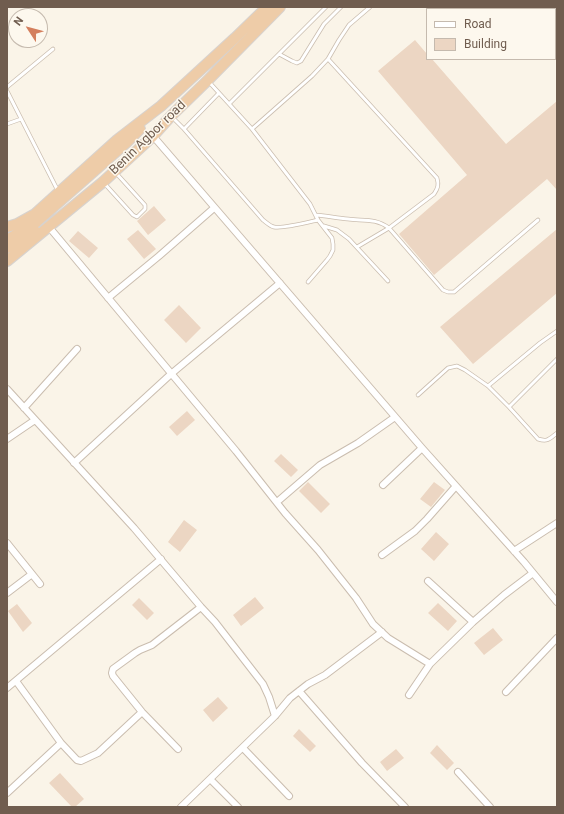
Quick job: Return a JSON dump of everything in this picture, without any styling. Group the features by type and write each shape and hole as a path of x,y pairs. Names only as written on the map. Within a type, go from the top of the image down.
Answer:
{"highway":[{"name":"Benin Agbor road","path":"7,227 35,214 118,140 162,106 267,7"},
{"name":"Benin Agbor road","path":"7,261 40,227 103,182 154,136 171,116 280,7"},
{"path":"7,240 40,227 162,106"},
{"path":"7,248 40,227 171,116"}],"street":[{"path":"154,136 214,208 557,602"},
{"path":"108,298 160,256 214,208"},
{"path":"40,227 108,298 322,556 356,598 373,624 388,638 430,664"},
{"path":"74,463 171,374 280,283"},
{"path":"24,408 77,349"},
{"path":"7,389 134,528 215,622 263,684 275,716"},
{"path":"277,502 320,465 358,443 395,417"},
{"path":"7,439 35,420"},
{"path":"382,485 422,448"},
{"path":"382,555 422,525 456,486"},
{"path":"514,552 557,523"},
{"path":"7,543 40,584"},
{"path":"7,688 161,560"},
{"path":"409,695 430,664 473,622 504,595 533,573"},
{"path":"7,593 32,574"},
{"path":"428,581 473,622"},
{"path":"178,750 142,712 112,673 113,669 134,653 152,645 201,607"},
{"path":"181,807 243,748 299,690 325,674 382,632"},
{"path":"506,692 557,638"},
{"path":"16,681 60,743 77,760 81,761 98,753 142,712"},
{"path":"299,690 362,763 405,807"},
{"path":"7,793 60,743"},
{"path":"243,748 289,796"},
{"path":"458,772 490,807"},
{"path":"210,779 238,807"}],"lane":[{"path":"229,104 326,7"},
{"path":"279,54 297,63 301,61 324,24 341,7"},
{"path":"252,129 312,76 332,54 338,40 349,25 370,7"},
{"path":"7,87 53,49"},
{"path":"328,59 437,178 438,183 438,188 434,194 388,228 357,247"},
{"path":"208,80 252,129 310,204 318,220 332,238 333,250 327,260 308,282"},
{"path":"7,91 59,193"},
{"path":"184,129 219,94"},
{"path":"171,116 268,224 276,228 318,220"},
{"path":"7,124 21,119"},
{"path":"103,182 135,217 137,217 145,209 145,205 115,171"},
{"path":"316,215 376,221 382,223 443,290 448,292 454,292 538,220"},
{"path":"322,225 337,230 343,234 388,280"},
{"path":"488,386 540,343 557,331"},
{"path":"509,407 557,359"},
{"path":"418,394 448,368 457,366 488,386 538,439 544,441 557,433"}],"building":[{"path":"415,40 426,53 426,60 433,60 506,144 557,101 557,190 547,179 434,275 399,234 467,175 378,71"},
{"path":"154,206 166,220 148,235 137,221"},
{"path":"557,229 557,293 473,364 440,327"},
{"path":"138,230 156,249 144,259 127,239"},
{"path":"78,231 98,248 89,258 69,241"},
{"path":"179,305 201,328 186,343 164,320"},
{"path":"187,411 195,420 177,436 169,427"},
{"path":"281,454 298,470 291,477 274,461"},
{"path":"308,482 330,504 321,513 299,491"},
{"path":"434,482 445,490 431,507 420,499"},
{"path":"184,520 197,530 180,552 168,542"},
{"path":"436,532 449,544 434,561 421,549"},
{"path":"255,597 264,608 241,626 233,615"},
{"path":"139,598 154,613 147,620 132,605"},
{"path":"438,603 457,621 448,631 428,613"},
{"path":"17,604 32,623 23,632 8,611"},
{"path":"493,628 503,640 484,655 474,643"},
{"path":"218,697 228,708 213,722 203,710"},
{"path":"299,729 316,746 310,752 293,736"},
{"path":"437,745 454,763 447,770 430,753"},
{"path":"396,749 404,758 387,771 380,762"},
{"path":"60,773 84,799 75,807 72,807 49,783"}]}
